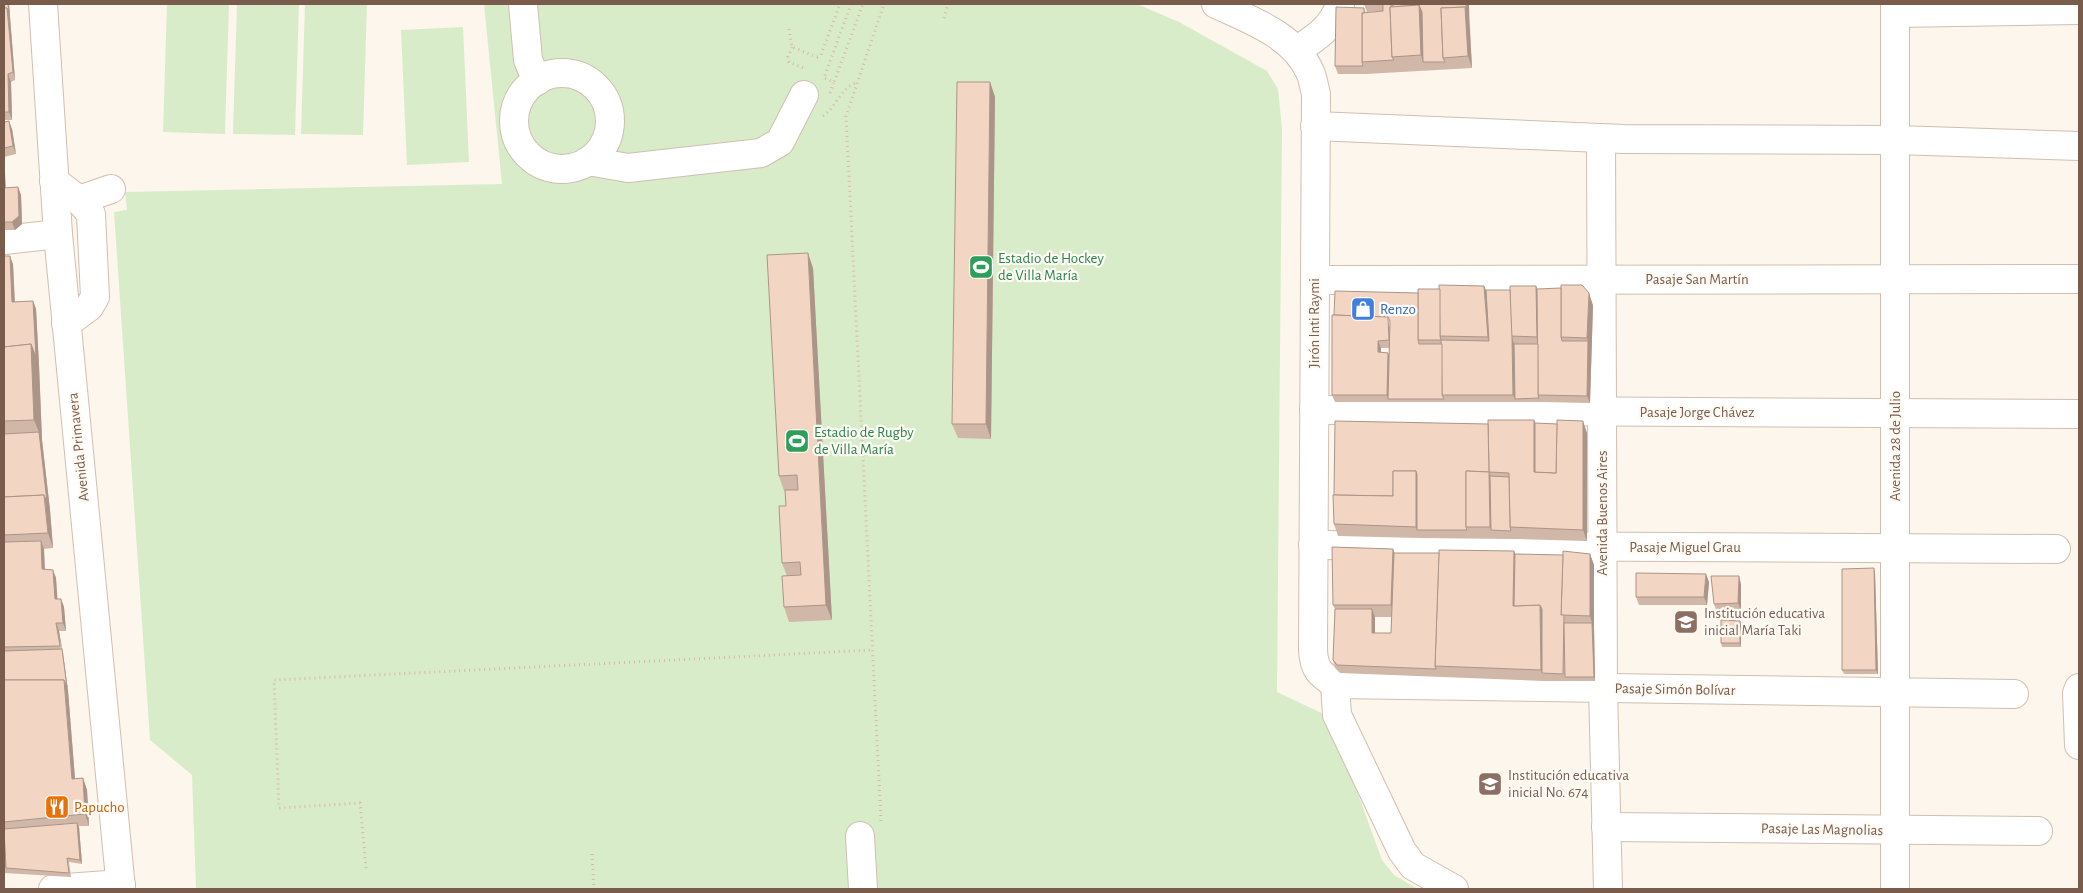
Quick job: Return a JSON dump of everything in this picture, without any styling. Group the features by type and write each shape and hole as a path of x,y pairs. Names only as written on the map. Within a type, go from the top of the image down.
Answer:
{"street":[{"name":"Avenida Primavera","path":"43,4 58,234 121,886"},
{"path":"523,4 528,60 537,80"},
{"name":"Jirón Inti Raymi","path":"1216,4 1266,28 1296,50 1311,72 1316,94 1314,663 1321,674 1335,684"},
{"path":"1296,50 1321,34 1337,15 1340,4"},
{"path":"1895,8 2079,10"},
{"name":"Avenida 28 de Julio","path":"1895,8 1896,889"},
{"path":"588,162 604,143 609,132 610,119 603,96 595,86 573,74 548,75 537,80 527,88 515,110 516,135 521,146 529,156 551,168 570,168 588,162 628,168 761,154 780,142 804,95"},
{"path":"1316,126 1601,138 1896,140 2079,146"},
{"name":"Avenida Buenos Aires","path":"1601,138 1603,688 1608,889"},
{"path":"54,181 79,200 91,214 95,297 89,307 66,324"},
{"path":"79,200 111,189"},
{"path":"4,240 58,234"},
{"name":"Pasaje San Martín","path":"1315,280 2079,279"},
{"name":"Pasaje Jorge Chávez","path":"1314,410 2079,414"},
{"name":"Pasaje Miguel Grau","path":"1314,545 2056,549"},
{"path":"1335,684 1337,715 1402,851 1413,866 1454,889"},
{"name":"Pasaje Simón Bolívar","path":"1335,684 2014,694"},
{"path":"2079,688 2077,693 2079,745"},
{"name":"Pasaje Las Magnolias","path":"1606,827 2038,831"},
{"path":"863,889 870,831"},
{"path":"53,889 121,886"}],"path":[{"path":"792,46 814,57 821,55 840,4"},
{"path":"851,4 824,78 834,82 863,4"},
{"path":"870,831 872,650 846,116 884,4"},
{"path":"944,18 948,4"},
{"path":"789,29 792,46 788,60 796,65"},
{"path":"832,110 846,87 856,83"},
{"path":"366,868 360,803 279,808 274,680 872,650"},
{"path":"592,854 594,889"}],"green space":[{"path":"167,4 229,4 225,134 163,132"},
{"path":"237,4 299,4 295,135 233,134"},
{"path":"305,4 367,4 363,135 301,134"},
{"path":"484,4 1137,4 1179,22 1267,71 1278,89 1282,129 1277,692 1330,717 1382,860 1394,875 1418,889 196,889 192,775 150,740 114,212 127,210 125,192 502,184"},
{"path":"463,27 469,162 407,165 401,30"}],"building":[{"path":"4,4 8,4 9,12 7,8 4,8"},
{"path":"1383,4 1391,4 1392,57 1394,60 1362,62 1362,13 1383,11"},
{"path":"1393,4 1466,4 1466,11 1465,7 1441,8 1443,58 1445,62 1423,62 1422,12 1419,5 1393,7"},
{"path":"1419,5 1421,55 1392,57 1390,7"},
{"path":"1336,7 1364,8 1364,13 1362,13 1363,66 1335,66"},
{"path":"1465,7 1468,56 1443,58 1441,8"},
{"path":"4,8 7,8 13,72 8,74 9,112 4,112"},
{"path":"957,82 990,82 986,424 952,424"},
{"path":"9,121 13,146 4,148 4,122"},
{"path":"18,187 19,216 12,222 4,222 4,188"},
{"path":"808,253 826,605 784,607 782,576 801,575 800,562 782,563 779,506 786,506 785,490 798,490 797,475 779,476 767,255"},
{"path":"4,256 10,256 12,302 33,301 36,357 31,344 4,347"},
{"path":"1439,285 1484,286 1488,337 1440,336"},
{"path":"1561,285 1582,285 1589,293 1587,338 1561,337"},
{"path":"1510,286 1536,286 1537,337 1511,336"},
{"path":"1561,288 1562,341 1588,341 1587,396 1538,395 1537,289"},
{"path":"1418,289 1440,289 1441,340 1418,340"},
{"path":"1486,290 1510,290 1513,395 1442,395 1441,340 1489,341"},
{"path":"1335,291 1418,293 1418,340 1419,344 1442,344 1442,395 1444,399 1388,399 1390,321 1388,317 1334,315"},
{"path":"1332,315 1388,317 1389,340 1378,341 1378,352 1388,353 1387,395 1332,395"},
{"path":"31,344 34,420 4,421 4,347"},
{"path":"1514,344 1538,344 1539,398 1515,399"},
{"path":"1488,420 1534,420 1534,472 1556,473 1557,420 1583,421 1583,530 1510,527 1509,473 1489,472"},
{"path":"1335,421 1488,424 1489,472 1466,471 1467,530 1417,530 1416,471 1393,471 1393,496 1334,495"},
{"path":"1535,423 1557,424 1556,473 1535,472"},
{"path":"39,432 47,502 44,495 4,497 4,434"},
{"path":"1393,471 1416,471 1416,527 1334,524 1333,495 1393,496"},
{"path":"1466,471 1489,472 1490,527 1466,527"},
{"path":"1490,476 1509,477 1511,531 1491,530"},
{"path":"44,495 48,533 4,535 4,497"},
{"path":"41,541 42,569 53,570 55,599 61,599 63,623 56,623 60,646 4,647 4,542"},
{"path":"1332,547 1393,549 1391,605 1333,605"},
{"path":"1439,550 1514,551 1513,606 1540,605 1541,670 1435,666"},
{"path":"1563,551 1590,554 1590,616 1561,615"},
{"path":"1394,553 1439,553 1436,669 1337,665 1333,660 1335,609 1372,609 1372,633 1391,633"},
{"path":"1515,554 1563,555 1561,615 1564,615 1563,674 1542,673 1542,609 1540,605 1514,606"},
{"path":"1874,568 1876,670 1842,670 1842,569"},
{"path":"1636,573 1706,574 1704,597 1636,597"},
{"path":"1711,576 1739,576 1738,603 1714,604"},
{"path":"1721,620 1740,621 1740,643 1721,643"},
{"path":"1564,623 1592,623 1594,677 1565,677"},
{"path":"62,649 67,687 64,680 4,680 4,651"},
{"path":"4,680 64,680 72,779 83,778 85,814 4,822"},
{"path":"77,823 80,860 67,858 69,873 6,868 4,829"}],"place":[{"name":"Estadio de Hockey de Villa María","path":"981,267"},
{"name":"Renzo","path":"1363,309"},
{"name":"Estadio de Rugby de Villa María","path":"797,441"},
{"name":"Institución educativa inicial María Taki","path":"1686,622"},
{"name":"Institución educativa inicial No. 674","path":"1490,784"},
{"name":"Papucho","path":"57,807"}]}
